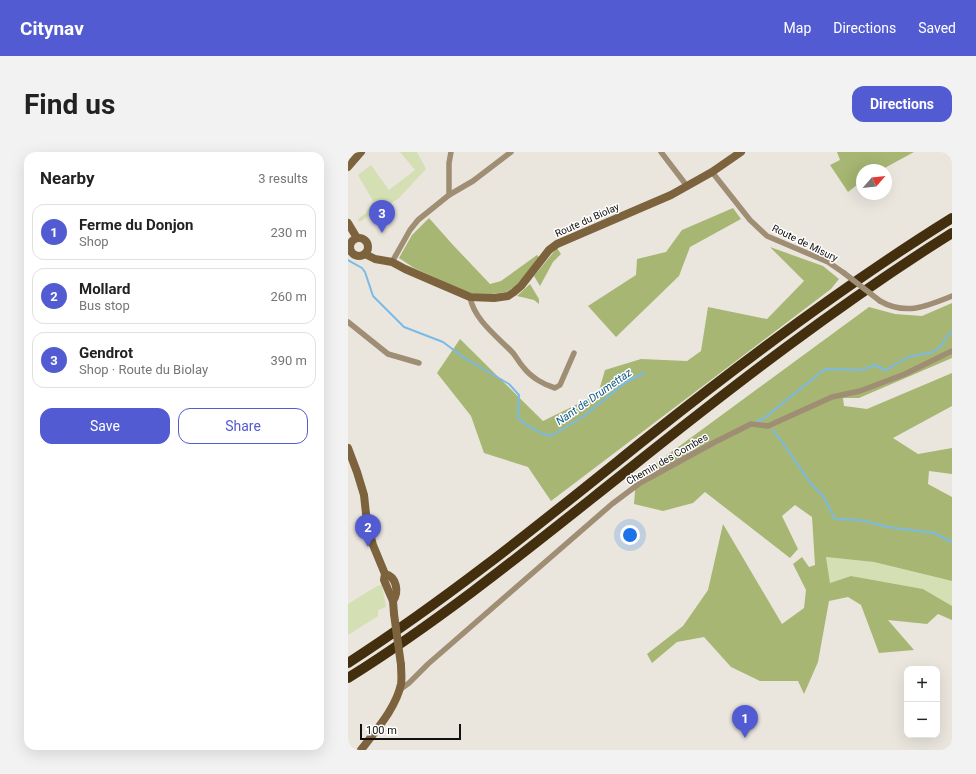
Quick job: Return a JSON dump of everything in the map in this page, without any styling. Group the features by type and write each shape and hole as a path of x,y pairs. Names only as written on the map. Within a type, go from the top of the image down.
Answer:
{"highway":[{"path":"348,663 401,628 494,560 645,440 794,326 871,271 952,218"},
{"path":"348,678 409,638 463,599 677,430 799,338 888,275 952,233"}],"street":[{"path":"348,167 361,152"},
{"path":"448,195 449,163 451,152"},
{"path":"388,261 418,220 448,195 473,181 511,152"},
{"path":"661,152 688,186"},
{"name":"Route du Biolay","path":"366,252 470,297 494,298 508,296 521,286 549,250 557,244 671,195 712,172 741,152"},
{"name":"Route de Misury","path":"712,172 750,220 767,236 828,262 880,301 894,307 919,308 952,296"},
{"path":"350,225 355,238"},
{"path":"355,238 364,239 368,247 366,252 357,256 349,252 350,243 355,238"},
{"path":"470,297 471,304 486,328 513,354 524,369 532,376 550,387 555,388 560,385 574,353"},
{"path":"348,322 388,354 419,364"},
{"name":"Chemin des Combes","path":"398,691 409,683 428,664 612,504 640,483 751,424 768,426 832,397 860,391 904,374 952,351"},
{"path":"348,448 364,495 367,523 373,545 385,574 393,578 397,588 397,595 393,602 401,665 401,683 388,714 361,750"}],"green space":[{"path":"400,152 417,152 426,169 398,199 359,222 358,219 366,213 373,201 358,175 371,165 389,190 415,170"},
{"path":"837,152 914,152 892,164 856,164 856,186 848,192 830,165 840,160"},
{"path":"733,208 741,219 690,247 679,276 616,337 588,306 636,275 637,259 666,252 682,230"},
{"path":"429,218 490,284 501,281 537,255 540,258 516,286 506,292 491,294 469,293 414,268 399,258 412,235"},
{"path":"770,247 823,266 839,279 831,289 551,501 528,467 484,453 471,416 437,373 460,339 543,421 598,394 605,370 641,359 687,361 701,351 708,307 767,319 804,281"},
{"path":"557,248 561,254 553,262 540,286 534,276"},
{"path":"530,284 539,299 539,304 534,300 517,296"},
{"path":"952,303 952,358 859,398 843,398 844,406 867,409 952,373 952,406 893,438 918,454 952,448 952,474 929,471 928,484 952,497 952,581 874,562 826,557 830,583 851,576 923,589 952,606 952,620 938,614 927,624 888,620 914,650 879,653 861,605 848,597 829,601 818,662 804,694 798,681 760,681 731,667 704,637 677,642 652,663 647,654 683,626 708,590 723,524 782,624 804,608 806,590 793,564 802,557 809,567 815,565 812,517 795,505 782,516 798,549 790,558 705,492 693,503 663,511 634,504 636,478 869,307 895,314 922,316"},
{"path":"826,557 874,562 952,581 952,606 923,589 851,576 830,583"},
{"path":"382,585 386,607 378,610 378,616 348,635 348,604 377,586"}],"waterway":[{"name":"Nant de Drumettaz","path":"348,260 362,268 365,272 373,296 404,327 443,342 463,357 509,384 519,395 518,418 529,427 542,433 551,436 584,416 626,382 644,373"},
{"path":"757,421 763,419 825,369 862,370 875,365 886,370 908,357 933,352 940,347 948,335 952,332"},
{"path":"773,430 811,484 823,496 835,519 861,520 887,527 934,533 952,542"}],"place":[{"name":"Gendrot","path":"382,233"},
{"name":"Mollard","path":"368,547"},
{"name":"Ferme du Donjon","path":"745,738"}]}
